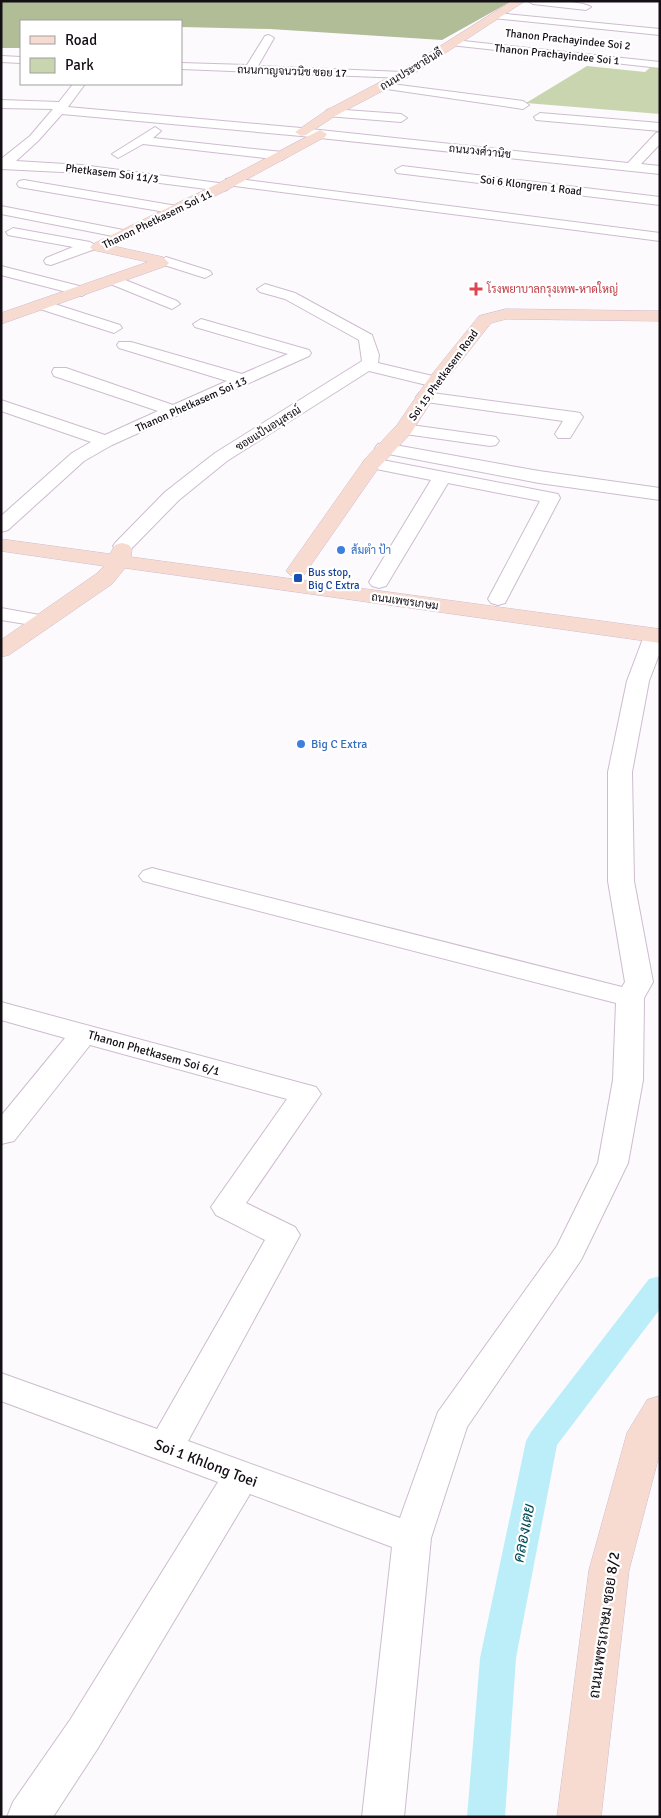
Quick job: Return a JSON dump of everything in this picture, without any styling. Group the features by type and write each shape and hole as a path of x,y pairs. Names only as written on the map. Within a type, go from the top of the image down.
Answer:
{"street":[{"name":"ถนนประชายินดี","path":"301,132 331,113 403,75 520,1"},
{"path":"532,1 601,9"},
{"path":"496,16 660,32"},
{"name":"Thanon Prachayindee Soi 2","path":"476,29 495,31"},
{"path":"250,70 268,38"},
{"name":"Thanon Prachayindee Soi 1","path":"454,43 660,65"},
{"path":"1,60 20,60"},
{"name":"ถนนกาญจนวนิช ซอย 17","path":"182,66 403,75"},
{"path":"2,164 15,156 29,143 61,108 78,85"},
{"path":"384,86 523,105"},
{"path":"432,107 452,96"},
{"name":"ถนนวงศ์วานิช","path":"1,104 61,108 301,132 660,170"},
{"path":"331,113 401,118"},
{"path":"540,117 660,127"},
{"path":"118,154 172,120"},
{"path":"28,124 46,124"},
{"name":"Thanon Phetkasem Soi 11","path":"94,247 177,210 227,185 320,134"},
{"path":"631,167 660,136"},
{"path":"140,140 282,156"},
{"path":"10,142 29,143"},
{"path":"492,180 519,155"},
{"name":"Phetkasem Soi 11/3","path":"2,164 82,169 227,185 660,237"},
{"name":"Soi 6 Klongren 1 Road","path":"402,170 660,201"},
{"path":"24,184 177,210"},
{"path":"1,210 123,234"},
{"path":"13,232 94,247"},
{"path":"51,261 94,247"},
{"name":"Thanon Phetkasem Soi 11","path":"94,247 166,261"},
{"path":"1,319 166,261 205,274"},
{"path":"1,270 82,291"},
{"path":"113,280 172,304"},
{"path":"264,289 290,296 366,338 371,355 370,363 366,365 430,390 574,417 564,434"},
{"path":"27,294 114,328"},
{"name":"Soi 15 Phetkasem Road","path":"297,571 372,463 384,448 404,429 430,390 485,319 506,314 660,316"},
{"name":"Thanon Phetkasem Soi 13","path":"1,528 78,458 106,441 303,353 201,324"},
{"path":"125,345 243,380"},
{"name":"ซอยแป้นอนุสรณ์","path":"121,554 172,496 221,457 366,365"},
{"path":"60,372 174,411"},
{"path":"1,405 106,441"},
{"path":"404,429 490,441"},
{"path":"384,448 538,477 660,494"},
{"path":"372,463 441,479 551,498 498,599"},
{"path":"379,582 441,479"},
{"name":"ถนนเพชรเกษม","path":"1,528 121,554 658,630"},
{"name":"ถนนเพชรเกษม","path":"1,545 121,554 297,571 498,599 658,630"},
{"path":"1,650 104,578 121,554"},
{"path":"1,614 44,621"},
{"path":"383,1817 412,1538 451,1422 570,1252 612,1163 628,1080 630,998 639,982 622,881 620,772 638,681 658,630"},
{"path":"152,876 630,998"},
{"name":"Thanon Phetkasem Soi 6/1","path":"1,1011 306,1094 227,1207 284,1235 166,1447"},
{"path":"3,1134 84,1033"},
{"name":"Soi 1 Khlong Toei","path":"1,1386 241,1477 412,1538"},
{"name":"ถนนเพชรเกษม ซอย 8/2","path":"579,1817 609,1570 646,1433 660,1412"},
{"path":"28,1817 84,1734 241,1477"}],"green space":[{"path":"1,1 512,1 442,40 270,29 182,27 182,20 20,20 20,48 1,48"},
{"path":"653,65 660,66 660,114 526,103 587,66 645,72"}],"waterway":[{"name":"คลองเตย","path":"486,1817 498,1658 542,1441 660,1287"}],"place":[{"name":"โรงพยาบาลกรุงเทพ-หาดใหญ่","path":"476,289"},
{"name":"ส้มตำ ป้า","path":"341,550"},
{"name":"Bus stop, Big C Extra","path":"298,578"},
{"name":"Big C Extra","path":"301,744"}]}
